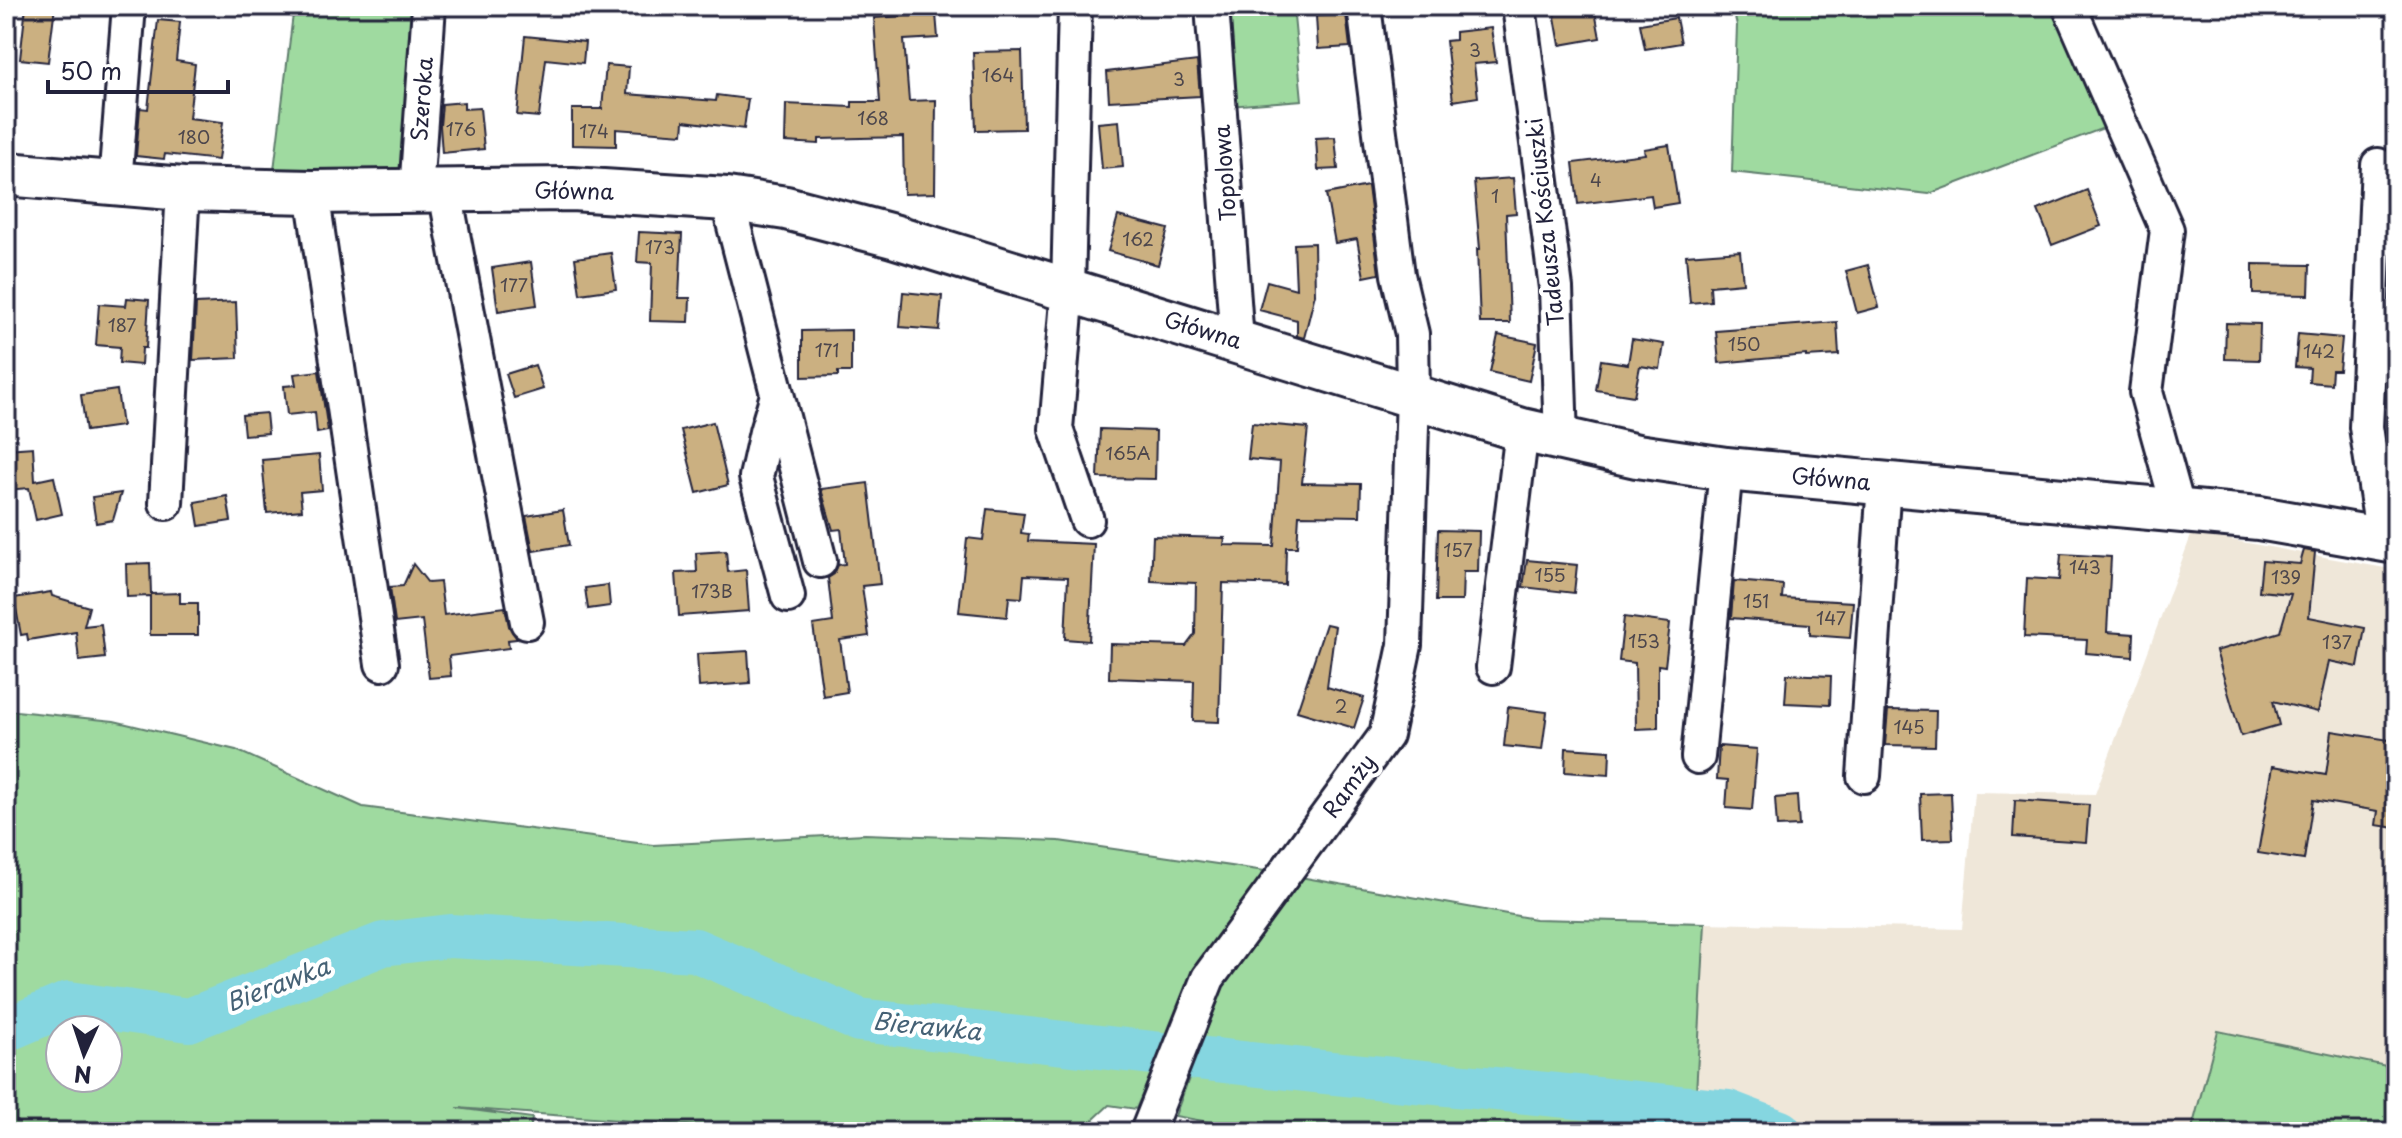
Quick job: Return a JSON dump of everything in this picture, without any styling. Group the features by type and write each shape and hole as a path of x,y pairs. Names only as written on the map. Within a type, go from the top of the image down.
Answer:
{"main road":[{"name":"Główna","path":"6,174 183,189 312,192 572,189 727,199 786,208 893,236 1542,435 1637,456 1726,469 2259,518 2390,540"}],"street":[{"path":"115,183 129,6"},
{"name":"Szeroka","path":"429,6 430,192 527,622"},
{"path":"1075,6 1068,289 1056,429 1087,520"},
{"name":"Topolowa","path":"1212,6 1237,341"},
{"name":"Ramży","path":"1147,1132 1208,978 1386,735 1405,645 1412,334 1398,275 1364,6"},
{"name":"Tadeusza Kościuszki","path":"1493,667 1542,435 1556,288 1519,6"},
{"path":"2069,6 2167,230 2146,392 2179,511"},
{"path":"2378,165 2366,427 2390,540"},
{"path":"166,503 183,189"},
{"path":"312,192 382,664"},
{"path":"727,199 820,561"},
{"path":"777,395 756,477 788,596"},
{"path":"1698,757 1726,469"},
{"path":"1864,776 1884,483"}],"shaded area":[{"path":"2192,533 2396,570 2396,1068 2218,1031 2191,1132 1826,1132 1696,1094 1705,923 1962,929 1974,792 2095,794"}],"green space":[{"path":"294,6 421,6 403,169 274,170"},
{"path":"1221,6 1293,6 1302,100 1229,106"},
{"path":"1732,6 2058,6 2109,126 1929,194 1732,172 1737,25"},
{"path":"6,710 114,721 236,750 363,807 653,845 865,834 1059,841 1272,872 1165,1050 861,1015 740,963 684,944 450,930 391,938 343,955 440,947 689,960 853,1027 1160,1053 1136,1109 1109,1105 1080,1132 781,1132 457,1108 532,1118 530,1132 6,1132"},
{"path":"1300,877 1535,919 1705,923 1696,1094 1826,1132 1462,1132 1429,1124 1247,1129 1175,1116 1223,986"},
{"path":"2218,1031 2396,1068 2396,1132 2191,1132"}],"building":[{"path":"26,6 55,6 48,62 20,59"},
{"path":"1553,6 1594,6 1600,38 1560,45"},
{"path":"936,14 938,38 904,40 909,101 936,100 935,193 904,194 903,137 819,139 819,144 785,142 786,104 852,107 852,102 880,102 874,18"},
{"path":"1346,14 1350,47 1318,49 1316,16"},
{"path":"1676,18 1681,43 1645,49 1640,24"},
{"path":"158,20 180,22 176,61 195,64 189,118 223,122 218,160 165,154 164,159 136,156 140,108 148,109"},
{"path":"1491,28 1496,62 1474,64 1478,97 1453,101 1446,41 1455,40 1455,32"},
{"path":"525,36 585,42 583,63 546,59 539,117 517,115"},
{"path":"1022,51 1024,129 976,130 973,52"},
{"path":"1197,61 1200,96 1109,101 1107,72"},
{"path":"606,65 629,67 627,94 716,101 717,95 748,99 744,129 684,121 683,134 616,129 616,146 572,145 572,109 602,109"},
{"path":"464,102 464,109 480,108 484,149 442,153 442,104"},
{"path":"1119,121 1123,167 1102,169 1098,123"},
{"path":"1335,137 1338,169 1318,170 1316,138"},
{"path":"1669,145 1678,203 1653,207 1651,195 1578,204 1573,163 1645,154 1644,149"},
{"path":"1513,178 1516,213 1506,214 1510,323 1480,323 1477,249 1480,249 1474,181"},
{"path":"1368,186 1379,274 1364,277 1357,239 1335,243 1326,194"},
{"path":"2087,190 2101,226 2052,245 2038,210"},
{"path":"1118,216 1168,229 1158,265 1108,251"},
{"path":"639,232 682,234 679,298 690,298 689,322 650,321 652,263 637,262"},
{"path":"1314,243 1315,294 1304,338 1297,336 1297,320 1259,310 1267,281 1296,289 1294,244"},
{"path":"1740,251 1743,283 1710,286 1711,301 1690,303 1686,255"},
{"path":"611,253 616,289 580,294 575,258"},
{"path":"531,262 537,305 498,311 492,268"},
{"path":"2253,264 2310,265 2309,295 2253,294"},
{"path":"1868,265 1879,307 1857,313 1846,271"},
{"path":"903,292 942,296 939,330 900,327"},
{"path":"127,298 149,300 146,348 142,348 141,365 119,363 120,347 96,345 99,304 126,306"},
{"path":"236,302 238,358 193,360 196,304"},
{"path":"1837,322 1839,355 1719,363 1716,331"},
{"path":"2226,323 2260,324 2259,360 2225,359"},
{"path":"851,330 851,372 838,372 838,376 802,377 802,331"},
{"path":"2298,334 2342,338 2339,370 2332,370 2331,384 2309,382 2310,368 2295,367"},
{"path":"1498,335 1537,343 1529,381 1490,372"},
{"path":"1632,339 1664,344 1660,369 1640,366 1634,396 1596,390 1601,360 1628,364"},
{"path":"535,365 543,389 514,398 506,374"},
{"path":"319,371 328,431 317,433 315,412 287,415 284,386 296,385 294,374"},
{"path":"117,390 122,426 86,431 81,395"},
{"path":"266,413 268,433 244,435 242,415"},
{"path":"713,422 728,485 697,493 681,430"},
{"path":"1252,423 1308,428 1302,483 1361,484 1360,516 1299,515 1297,547 1286,547 1285,585 1223,583 1219,722 1193,721 1194,681 1109,678 1110,644 1186,646 1195,634 1196,583 1151,581 1153,536 1225,538 1224,545 1274,546 1280,462 1248,459"},
{"path":"1100,429 1156,431 1155,479 1098,478"},
{"path":"33,447 35,481 54,477 62,514 36,520 29,488 6,490 6,449"},
{"path":"319,455 322,490 300,492 302,510 267,513 262,460"},
{"path":"868,483 880,584 862,586 869,636 840,640 847,692 823,696 813,625 833,622 828,578 838,565 845,564 841,529 833,530 821,489"},
{"path":"121,493 113,520 96,523 92,497"},
{"path":"227,496 231,521 199,526 195,502"},
{"path":"987,509 1024,513 1021,533 1029,534 1028,541 1094,544 1089,641 1065,639 1068,577 1024,575 1022,598 1009,597 1007,617 959,612 967,538 983,540"},
{"path":"563,510 569,545 533,551 526,516"},
{"path":"1438,530 1479,531 1478,572 1463,572 1462,601 1436,601"},
{"path":"2304,550 2315,552 2309,617 2365,628 2358,667 2329,661 2318,712 2273,701 2279,725 2241,736 2216,651 2280,632 2291,594 2259,591 2262,561 2300,564"},
{"path":"726,551 728,572 746,570 749,611 679,616 676,573 697,572 696,553"},
{"path":"2061,554 2111,557 2107,632 2134,634 2133,657 2086,653 2087,640 2024,637 2027,578 2059,580"},
{"path":"1527,560 1577,565 1574,593 1523,587"},
{"path":"150,563 151,594 180,593 180,603 198,603 198,635 150,635 150,596 127,597 126,564"},
{"path":"413,564 428,583 440,582 444,615 505,607 509,626 517,639 508,640 509,648 449,656 451,676 429,678 422,620 395,623 390,587 403,586"},
{"path":"1734,581 1783,585 1782,598 1853,602 1850,638 1810,635 1810,624 1731,618"},
{"path":"608,585 610,606 588,609 585,588"},
{"path":"51,592 52,596 89,607 84,626 101,624 105,658 79,661 76,632 28,640 27,634 21,635 14,598"},
{"path":"1624,617 1670,623 1665,666 1658,665 1658,728 1636,729 1635,663 1619,661"},
{"path":"1326,624 1335,626 1327,687 1364,698 1354,728 1297,711"},
{"path":"748,651 750,683 699,687 697,654"},
{"path":"1787,674 1831,676 1830,705 1785,703"},
{"path":"1508,707 1547,712 1542,750 1504,746"},
{"path":"1888,710 1936,711 1935,746 1885,745"},
{"path":"2332,731 2396,741 2396,828 2376,825 2378,811 2313,800 2304,860 2258,853 2273,766 2326,775"},
{"path":"1719,746 1757,749 1752,810 1726,808 1728,780 1717,779"},
{"path":"1566,748 1610,751 1609,775 1565,772"},
{"path":"1951,793 1953,839 1922,840 1920,794"},
{"path":"1797,796 1799,826 1777,827 1775,798"},
{"path":"2015,800 2089,805 2086,842 2013,837"}],"waterway":[{"name":"Bierawka","path":"6,1030 69,1003 189,1020 383,944 450,936 695,950 859,1020 1323,1072 1728,1112 1780,1132"}]}
